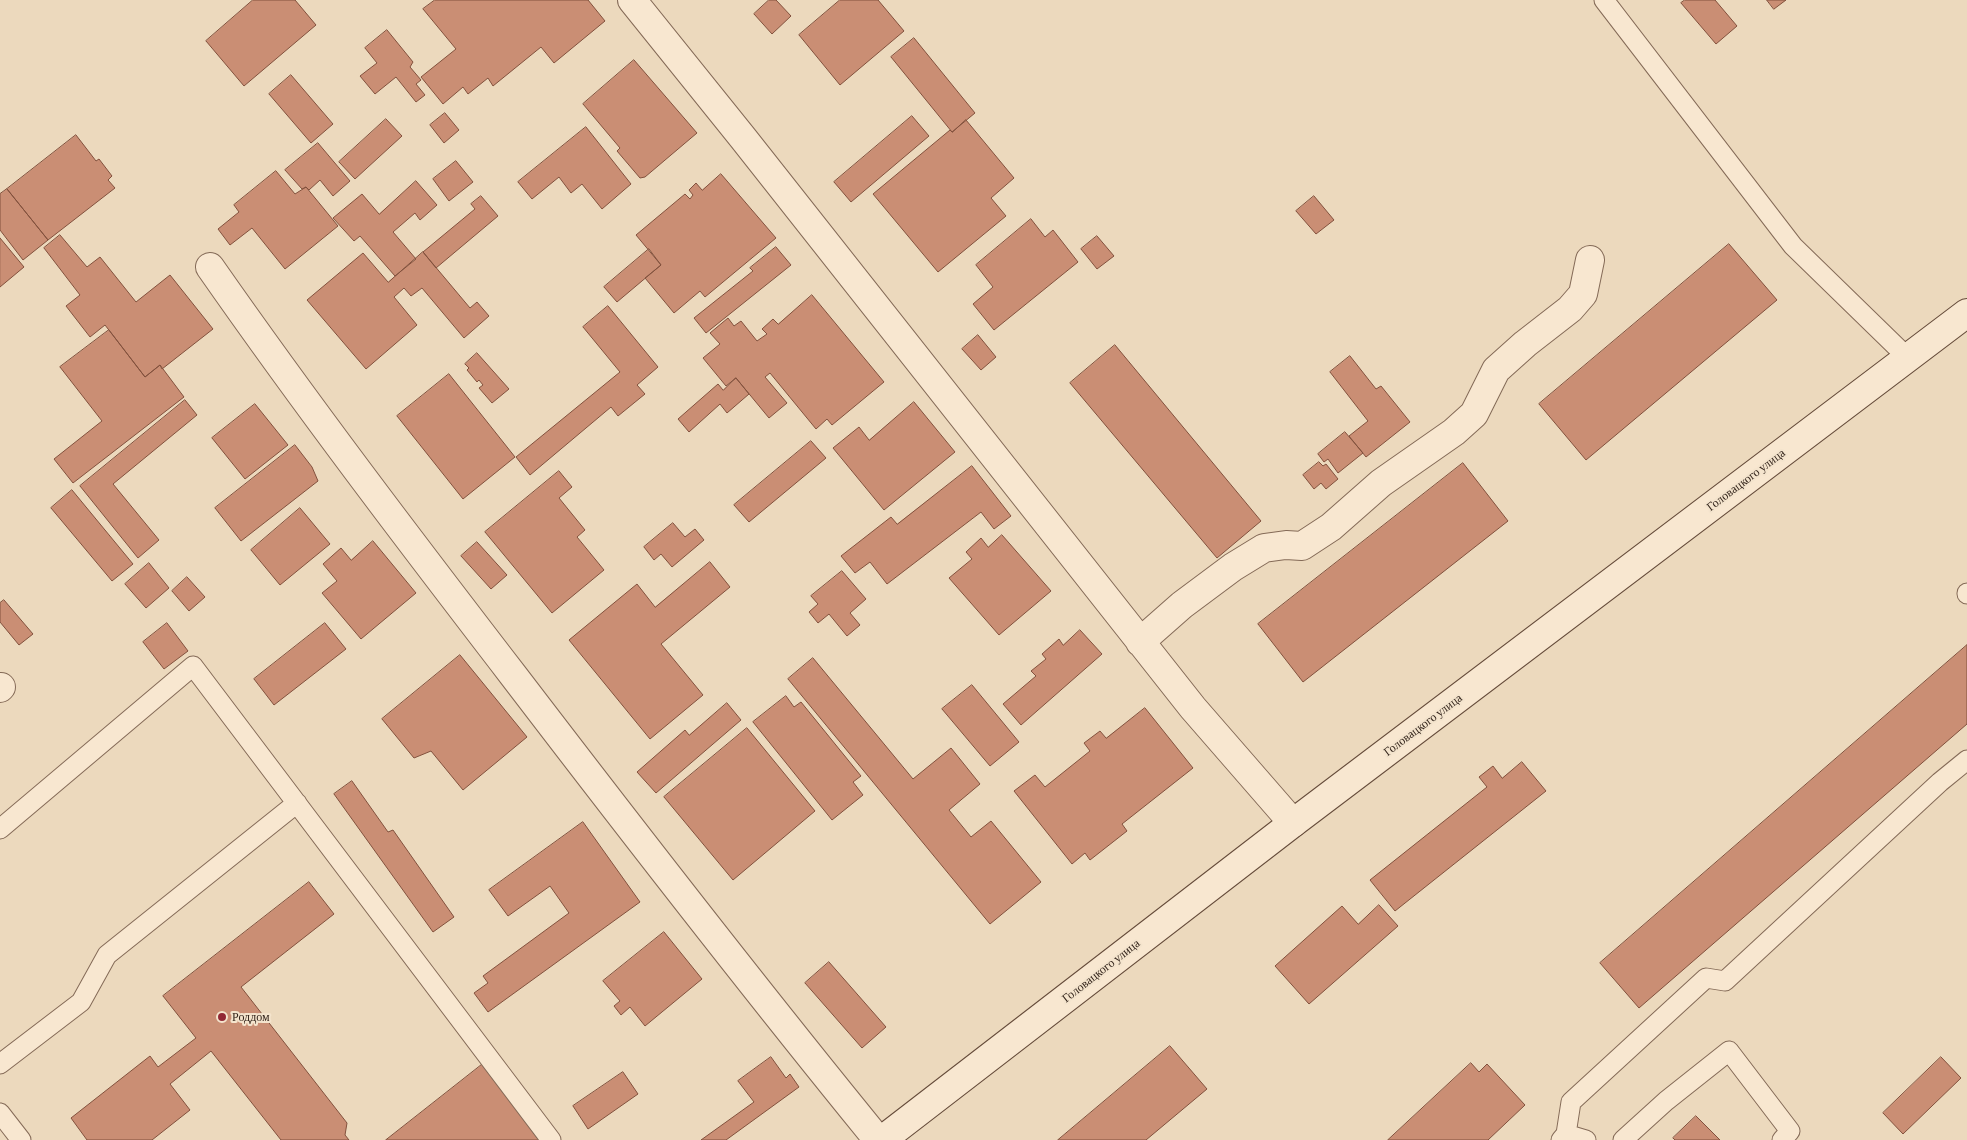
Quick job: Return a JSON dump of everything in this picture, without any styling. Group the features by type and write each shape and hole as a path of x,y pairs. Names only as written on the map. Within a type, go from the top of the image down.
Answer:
{"street":[{"path":"632,0 1192,708 1293,823"},
{"path":"1140,642 1182,606 1233,567 1264,548 1286,545 1302,546 1331,527 1381,483 1454,432 1474,414 1496,370 1525,344 1570,309 1583,294 1590,260"},
{"path":"210,268 413,546 616,810 797,1040 880,1140"},
{"name":"Головацкого улица","path":"880,1140 1293,823 1967,313"}],"lane":[{"path":"1604,0 1793,246 1908,358"},
{"path":"0,829 193,666 551,1140"},
{"path":"1586,1140 1564,1137 1571,1102 1706,978 1726,981 1940,782 1967,760"},
{"path":"0,1064 81,1002 107,955 297,803"},
{"path":"1623,1140 1666,1101 1729,1051 1790,1131 1782,1140"},
{"path":"0,1113 21,1140"}],"building":[{"path":"253,0 295,0 316,25 244,86 206,41"},
{"path":"435,0 588,0 605,21 554,63 541,47 493,86 488,78 468,94 463,87 443,104 421,77 456,49 423,9"},
{"path":"769,0 776,0 791,16 772,34 754,14"},
{"path":"840,0 878,0 904,31 840,85 799,35"},
{"path":"1685,0 1715,0 1737,26 1716,44 1681,3"},
{"path":"1767,0 1786,0 1774,9"},
{"path":"387,30 413,62 410,67 421,80 416,84 425,95 416,102 396,77 375,94 360,76 377,63 365,48"},
{"path":"914,38 975,113 952,132 891,57"},
{"path":"634,60 697,133 645,177 640,178 617,151 620,148 583,104"},
{"path":"291,75 333,124 311,143 269,94"},
{"path":"445,113 459,130 444,143 430,125"},
{"path":"912,116 929,136 851,202 834,182"},
{"path":"386,119 402,136 355,179 339,162"},
{"path":"966,120 1014,178 991,198 1006,216 938,272 873,194 950,130 952,132"},
{"path":"586,127 631,184 602,209 582,184 571,193 559,177 532,199 518,182"},
{"path":"76,135 96,161 99,159 112,176 108,180 115,188 48,240 7,189"},
{"path":"318,143 350,181 333,196 320,180 309,190 306,187 302,189 285,170"},
{"path":"456,161 473,182 449,201 433,179"},
{"path":"276,171 295,194 306,187 338,226 285,269 252,228 230,245 218,229 239,212 234,205"},
{"path":"721,174 776,238 705,297 700,291 674,313 645,278 661,265 636,235 685,194 690,199 693,195 689,190 696,183 702,190"},
{"path":"416,181 437,205 420,220 415,213 393,232 416,259 395,276 360,236 354,241 333,218 362,194 379,214"},
{"path":"7,189 48,240 23,260 0,230 0,194"},
{"path":"481,196 498,216 436,268 423,252 475,209 471,204"},
{"path":"1314,196 1334,220 1316,234 1296,211"},
{"path":"1031,219 1045,237 1053,230 1078,262 994,330 973,304 993,287 976,265"},
{"path":"60,235 87,267 100,257 136,302 170,275 213,329 162,369 160,365 145,377 105,325 90,337 66,306 80,295 44,248"},
{"path":"1097,236 1114,256 1097,269 1081,249"},
{"path":"0,238 24,267 0,287"},
{"path":"1729,244 1777,300 1586,460 1539,404"},
{"path":"776,247 791,265 706,333 694,318 753,271 750,268"},
{"path":"649,249 661,265 617,302 604,287"},
{"path":"423,252 470,308 477,302 489,316 464,338 422,288 411,296 404,288 394,297 417,325 366,369 307,300 363,253 388,282"},
{"path":"812,295 884,382 832,425 827,419 816,429 770,373 765,377 787,403 769,418 736,378 726,386 703,358 720,344 710,333 728,318 734,326 741,321 757,341 767,334 762,329 773,319 778,324"},
{"path":"608,306 658,367 637,385 645,394 618,416 611,407 530,475 516,457 620,372 583,327"},
{"path":"109,330 145,377 160,365 184,397 73,483 54,459 102,421 60,367"},
{"path":"978,335 996,357 981,370 962,349"},
{"path":"1115,345 1261,521 1217,558 1070,383"},
{"path":"477,353 509,389 492,403 479,388 483,385 479,380 477,382 467,370 469,368 465,364"},
{"path":"1350,356 1376,389 1381,386 1410,422 1366,457 1349,436 1368,421 1330,372"},
{"path":"449,374 515,457 463,499 397,416"},
{"path":"736,378 749,394 727,413 720,404 689,432 678,419 718,384 723,390"},
{"path":"185,400 197,415 113,484 159,540 138,558 80,486"},
{"path":"914,402 955,452 884,510 833,448 859,427 869,440"},
{"path":"255,404 288,445 245,479 212,438"},
{"path":"1345,432 1363,453 1338,473 1328,459 1324,462 1318,454"},
{"path":"811,441 826,458 749,522 734,505"},
{"path":"295,445 312,467 318,481 241,541 215,508"},
{"path":"1319,462 1323,466 1326,464 1338,479 1326,489 1321,483 1314,489 1303,475"},
{"path":"1463,463 1508,521 1303,682 1258,624"},
{"path":"972,466 1011,516 994,529 981,512 887,584 870,562 855,573 841,556 891,517 897,524"},
{"path":"559,471 572,487 559,498 585,530 577,537 604,570 552,613 485,532"},
{"path":"72,490 133,564 112,581 51,508"},
{"path":"300,508 330,544 280,585 251,550"},
{"path":"673,523 685,537 695,529 704,540 672,567 661,554 654,560 644,547"},
{"path":"1002,535 1051,591 999,635 949,578 972,559 966,552 981,538 988,547"},
{"path":"373,541 416,593 361,639 322,593 337,581 323,564 341,548 351,560"},
{"path":"477,542 507,575 491,589 461,556"},
{"path":"710,562 730,587 661,644 703,695 650,739 569,640 637,584 655,607"},
{"path":"149,563 169,588 146,608 125,584"},
{"path":"842,571 866,599 850,613 860,625 847,636 829,614 818,623 809,612 818,604 811,596"},
{"path":"187,577 205,597 189,611 172,591"},
{"path":"4,600 33,634 19,645 0,622 0,603"},
{"path":"167,623 188,651 164,669 143,642"},
{"path":"325,623 346,649 274,705 254,679"},
{"path":"1080,630 1102,654 1021,725 1003,704 1036,676 1031,671 1046,659 1042,654 1059,639 1063,645"},
{"path":"1967,645 1967,724 1639,1008 1600,963"},
{"path":"460,655 527,737 463,790 431,751 414,758 382,719"},
{"path":"813,658 913,779 951,748 980,784 949,810 971,837 991,821 1041,882 990,924 788,679"},
{"path":"972,685 1019,742 990,766 942,709"},
{"path":"786,696 794,707 801,702 861,776 853,782 863,795 832,820 753,722"},
{"path":"727,703 741,720 656,793 637,772 685,730 689,735"},
{"path":"1145,708 1193,768 1122,824 1127,831 1090,860 1085,853 1072,864 1014,791 1035,775 1045,787 1090,751 1084,743 1100,731 1106,738"},
{"path":"747,728 815,811 733,880 664,797"},
{"path":"1522,762 1546,791 1395,911 1370,880 1487,787 1479,777 1493,766 1502,778"},
{"path":"352,781 388,832 393,830 454,917 433,932 334,794"},
{"path":"583,822 640,902 488,1012 474,993 488,983 483,976 569,913 550,886 508,916 489,890"},
{"name":"Роддом","path":"309,882 334,914 241,987 347,1123 345,1135 349,1140 281,1140 211,1051 170,1084 190,1110 152,1140 87,1140 71,1118 150,1056 158,1067 196,1038 163,996"},
{"path":"1379,905 1398,926 1309,1004 1275,966 1342,906 1358,924"},
{"path":"664,932 702,979 645,1026 630,1007 621,1015 614,1006 620,1001 603,981"},
{"path":"829,962 886,1027 862,1048 805,983"},
{"path":"1170,1046 1207,1089 1146,1140 1058,1140"},
{"path":"771,1057 786,1078 790,1074 799,1087 726,1140 701,1140 754,1102 738,1081"},
{"path":"1941,1057 1961,1078 1903,1134 1883,1113"},
{"path":"484,1063 545,1140 386,1140"},
{"path":"1471,1063 1479,1072 1487,1064 1525,1105 1488,1140 1388,1140"},
{"path":"623,1072 638,1094 588,1129 573,1106"},
{"path":"1696,1116 1720,1140 1675,1140 1673,1138"}],"place":[{"name":"Роддом","path":"222,1017"}]}
